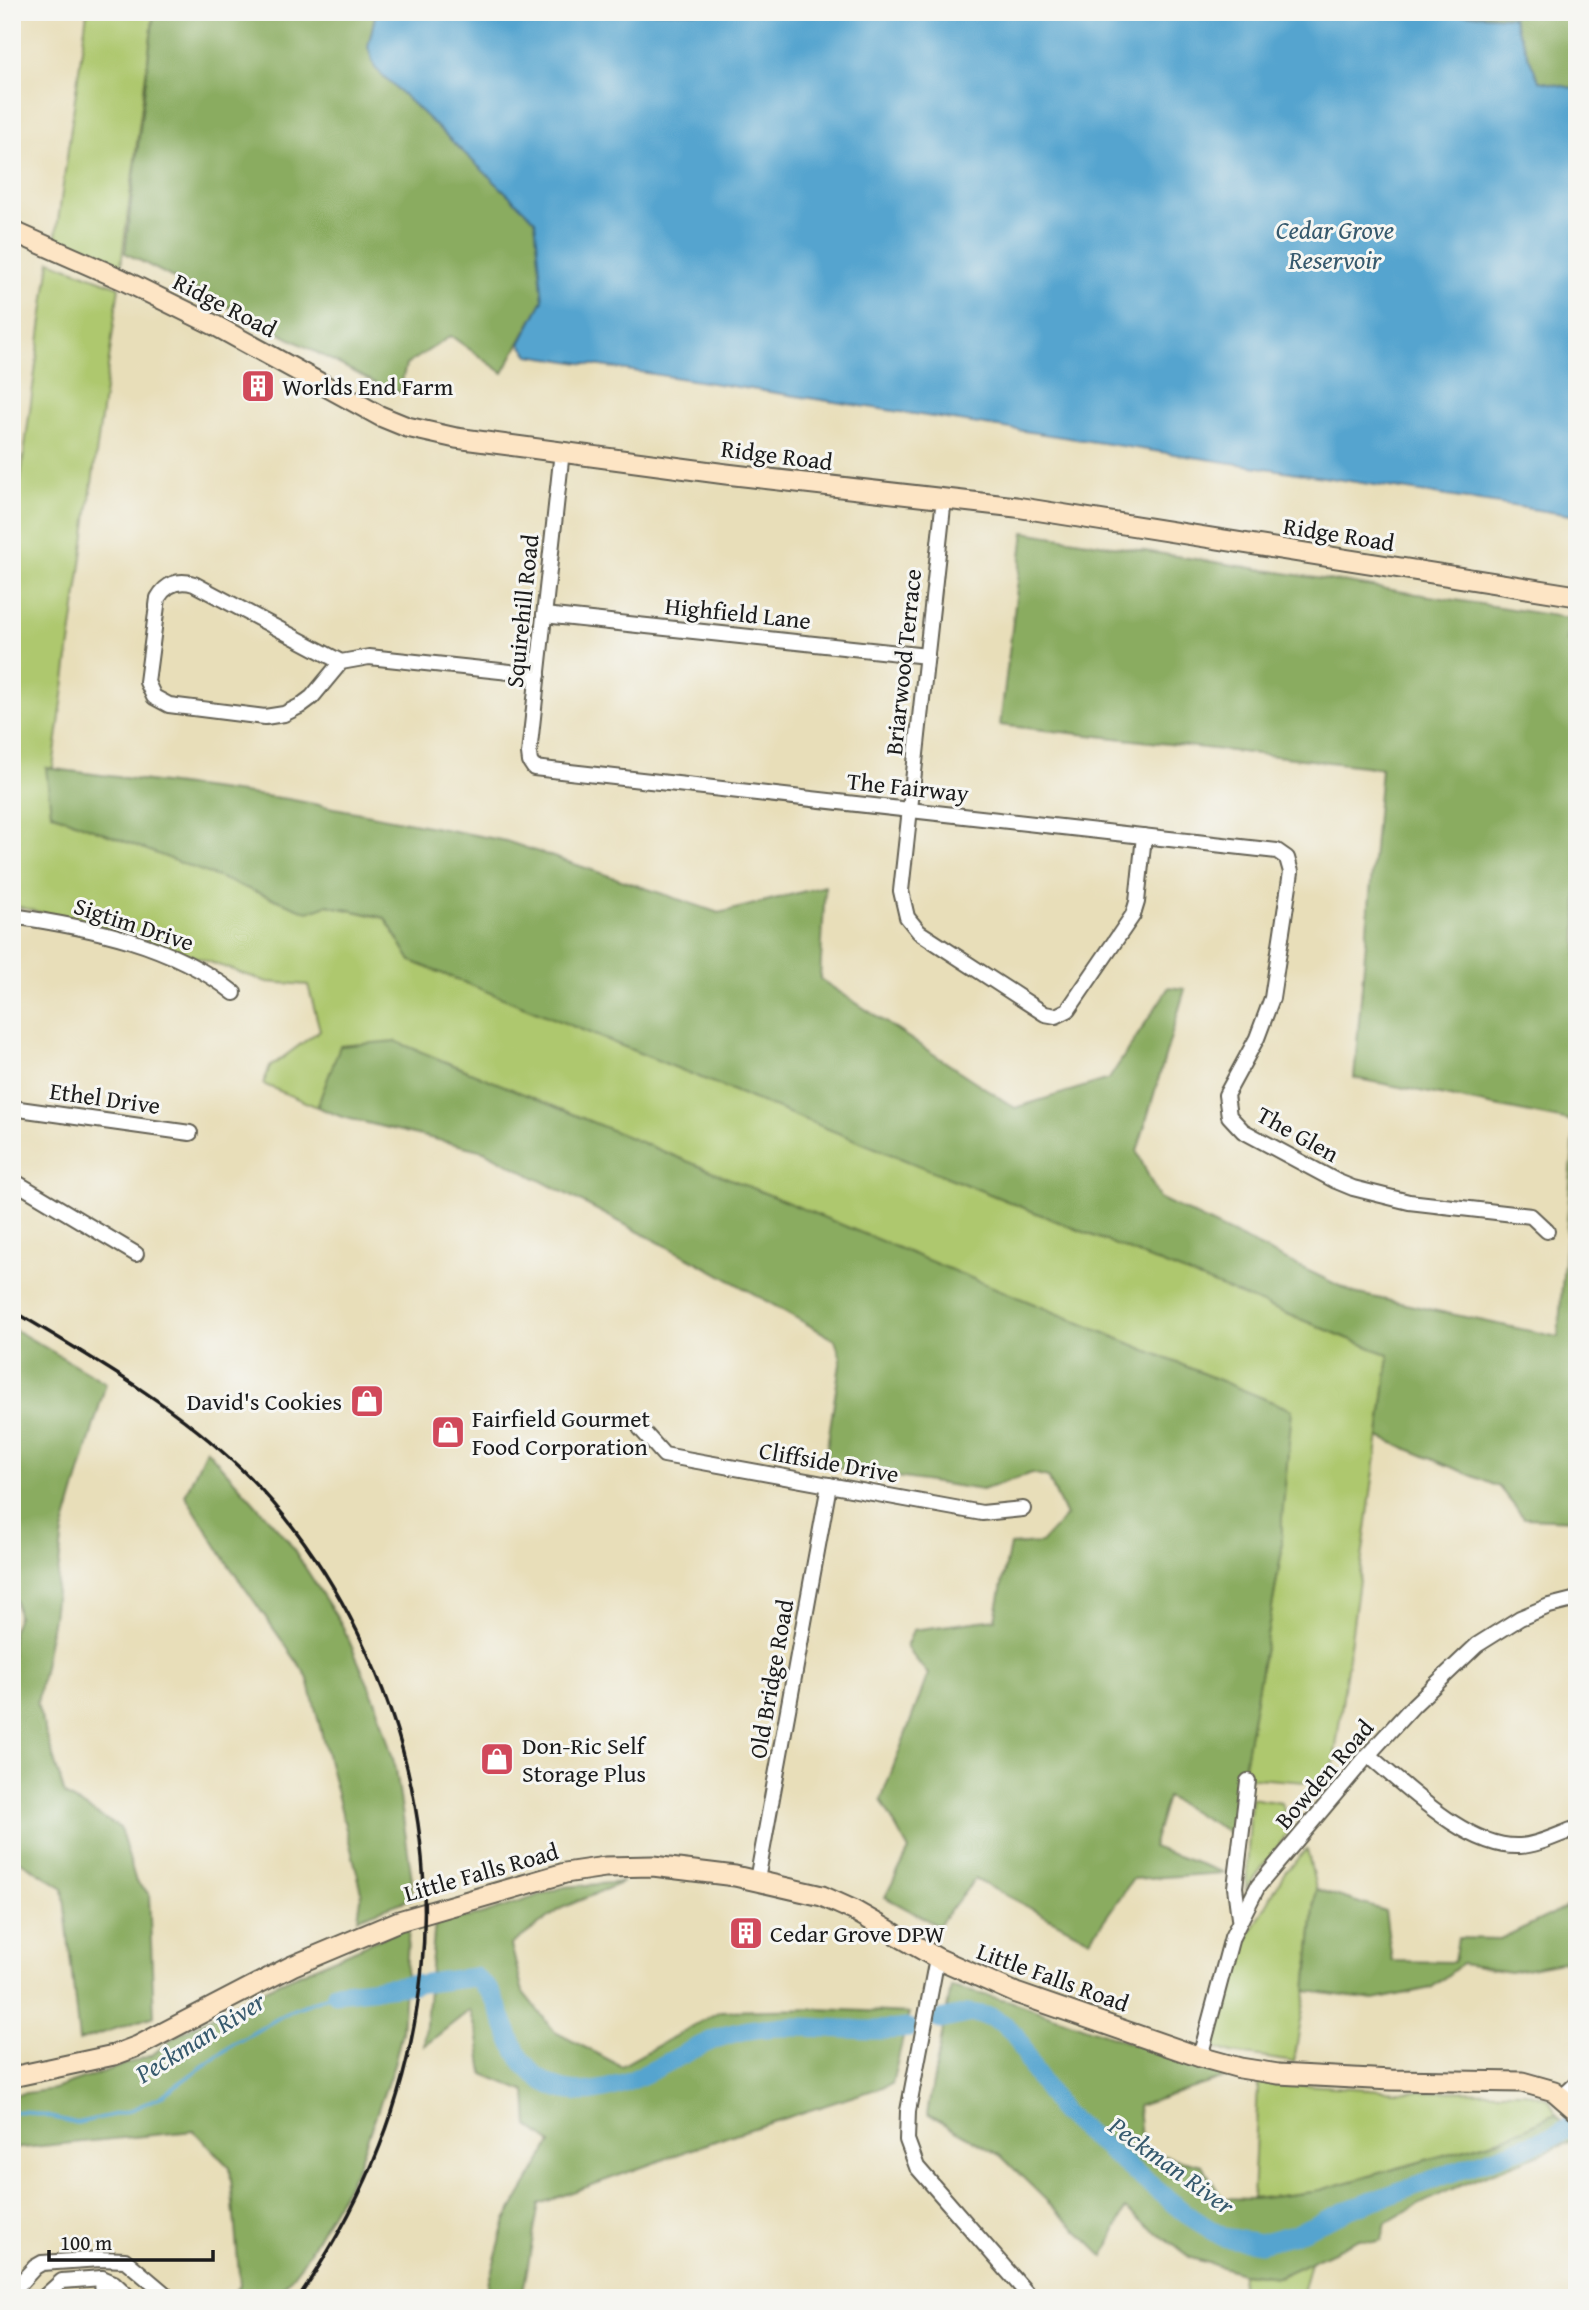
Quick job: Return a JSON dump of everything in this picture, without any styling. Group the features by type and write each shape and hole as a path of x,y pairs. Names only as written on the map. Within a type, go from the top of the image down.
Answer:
{"street":[{"name":"Ridge Road","path":"12,231 121,279 216,326 380,416 407,427 456,438 726,474 1016,507 1577,596"},
{"name":"Squirehill Road","path":"541,770 534,768 529,758 562,451"},
{"name":"Briarwood Terrace","path":"944,498 901,891 907,917 926,937 1040,1010 1056,1016 1068,1010 1108,948 1129,923 1137,902 1144,836"},
{"path":"341,662 300,706 265,717 164,703 150,692 146,676 158,598 165,588 182,581 194,584 341,662 369,657 538,675"},
{"name":"Highfield Lane","path":"544,615 928,656"},
{"name":"The Fairway","path":"541,770 1271,850"},
{"name":"The Glen","path":"1271,850 1282,854 1291,868 1278,969 1263,1026 1226,1095 1227,1109 1233,1122 1243,1131 1353,1188 1409,1202 1531,1216 1547,1231"},
{"name":"Sigtim Drive","path":"12,916 74,926 139,944 212,976 234,993"},
{"name":"Ethel Drive","path":"12,1108 190,1133"},
{"path":"12,1180 136,1254"},
{"name":"Cliffside Drive","path":"640,1428 664,1455 982,1513 1023,1509"},
{"name":"Old Bridge Road","path":"757,1880 829,1485"},
{"name":"Bowden Road","path":"1200,2057 1226,1955 1239,1920 1258,1886 1368,1755 1414,1705 1477,1645 1520,1618 1549,1606 1577,1599"},
{"path":"1368,1755 1439,1814 1483,1838 1510,1846 1527,1845 1577,1828"},
{"path":"1239,1920 1235,1887 1248,1781"},
{"name":"Little Falls Road","path":"12,2077 114,2055 138,2046 292,1966 399,1921 545,1877 585,1869 639,1865 681,1868 757,1880 822,1896 853,1910 937,1958 1016,1993 1200,2057 1240,2068 1278,2074 1449,2082 1522,2082 1546,2087 1570,2104"},
{"path":"937,1958 908,2112 907,2140 922,2175 1031,2298"},
{"path":"1570,2104 1577,2082"},
{"path":"12,2292 42,2263 118,2258 131,2263 167,2298"},
{"path":"102,2278 103,2298"},
{"path":"43,2298 62,2281 102,2278 114,2283 130,2298"},
{"path":"62,2281 63,2298"}],"green space":[{"path":"87,12 154,12 120,273 55,243"},
{"path":"154,12 376,12 368,47 375,68 535,220 543,300 503,373 451,336 406,365 399,393 391,391 125,253"},
{"path":"1421,12 1577,12 1577,89 1539,81 1512,17"},
{"path":"50,261 119,287 53,768 47,768 327,905 385,918 411,961 1390,1355 1331,1784 1242,1777 1282,1551 1282,1519 341,1047 317,1107 263,1084 270,1067 320,1030 308,985 267,982 144,939 12,905 12,600 15,579 12,543"},
{"path":"1024,532 1569,618 1567,641 1577,644 1577,1520 1524,1518 1499,1487 1379,1437 1389,1355 411,961 385,918 327,905 308,912 51,813 46,768 288,799 506,841 719,913 825,886 820,979 1015,1108 1109,1079 1169,987 1185,989 1137,1152 1159,1198 1354,1293 1558,1337 1575,1122 1354,1078 1381,768 1000,725"},
{"path":"395,1041 1292,1410 1282,1519 1282,1551 1232,1834 1167,1797 1152,1847 1225,1873 1133,1879 1090,1940 975,1879 938,1926 885,1897 909,1850 881,1800 928,1674 906,1647 913,1630 995,1619 1010,1545 1041,1543 1066,1516 1048,1477 1032,1473 982,1490 824,1466 841,1358 835,1340 710,1269 484,1151 342,1117 317,1107 340,1046"},
{"path":"12,1328 106,1383 63,1532 53,1617 37,1704 65,1795 120,1828 136,1882 149,1894 154,2016 79,2041 63,1888 16,1858 12,1840 12,1632 18,1616 12,1579"},
{"path":"206,1449 287,1539 343,1627 376,1702 396,1769 412,1879 411,1899 358,1918 362,1892 307,1676 228,1564 185,1495"},
{"path":"1251,1798 1281,1803 1292,1827 1246,1889"},
{"path":"1307,1849 1316,1889 1306,1991 1294,2062 1232,2053 1214,2047 1235,1961 1285,1872"},
{"path":"623,1882 562,1908 511,1945 523,1992 555,2032 621,2066 720,2011 820,2009 909,2013 892,2084 732,2135 539,2204 522,2298 484,2298 506,2220 551,2143 528,2126 526,2092 483,2074 478,2037 470,2010 424,2046 435,1922 481,1915 564,1887"},
{"path":"1316,1889 1385,1911 1392,1961 1454,1962 1458,1938 1500,1939 1577,1902 1577,1959 1510,1972 1462,1964 1431,1988 1374,2000 1306,1991"},
{"path":"409,1926 402,2032 394,2065 356,2170 304,2261 275,2298 227,2298 240,2286 230,2168 194,2131 12,2149 12,2095 54,2089 152,2055 177,2035 267,1988"},
{"path":"951,1987 1010,2001 1227,2077 1138,2106 1142,2151 1202,2165 1222,2198 1253,2199 1313,2192 1501,2139 1556,2114 1577,2139 1432,2198 1386,2223 1382,2240 1374,2242 1359,2239 1278,2277 1242,2273 1191,2258 1125,2209 1104,2257 1001,2156 927,2114"},
{"path":"1258,2082 1398,2091 1525,2092 1549,2099 1556,2114 1501,2139 1313,2192 1253,2199"},
{"path":"1310,2262 1301,2298 1240,2298 1242,2273 1278,2277"}],"water":[{"name":"Cedar Grove Reservoir","path":"376,12 1421,12 1512,17 1539,81 1577,89 1577,516 529,355 520,344 543,300 535,220 375,68 368,47"}],"waterway":[{"name":"Peckman River","path":"426,1983 475,1977 490,1992 514,2047 527,2067 536,2076 558,2088 581,2092 604,2089 628,2081 697,2047 741,2031 788,2027 861,2030 909,2028"},
{"name":"Peckman River","path":"336,1993 415,1984"},
{"name":"Peckman River","path":"12,2112 24,2111 77,2123 126,2112 160,2097 234,2044 292,2010 336,1993"},
{"name":"Peckman River","path":"940,2020 971,2013 992,2017 1005,2025 1016,2035 1034,2071 1063,2113 1186,2214 1223,2237 1260,2243 1294,2234 1350,2209 1557,2135 1577,2122"}],"railway":[{"path":"12,1310 102,1364 188,1423 259,1487 307,1546 334,1589 358,1633 392,1717 414,1803 424,1888 421,1973 407,2058 382,2140 345,2221 298,2298"}],"place":[{"name":"Worlds End Farm","path":"258,386"},
{"name":"David's Cookies","path":"367,1401"},
{"name":"Fairfield Gourmet Food Corporation","path":"448,1432"},
{"name":"Don-Ric Self Storage Plus","path":"497,1759"},
{"name":"Cedar Grove DPW","path":"746,1933"}]}
